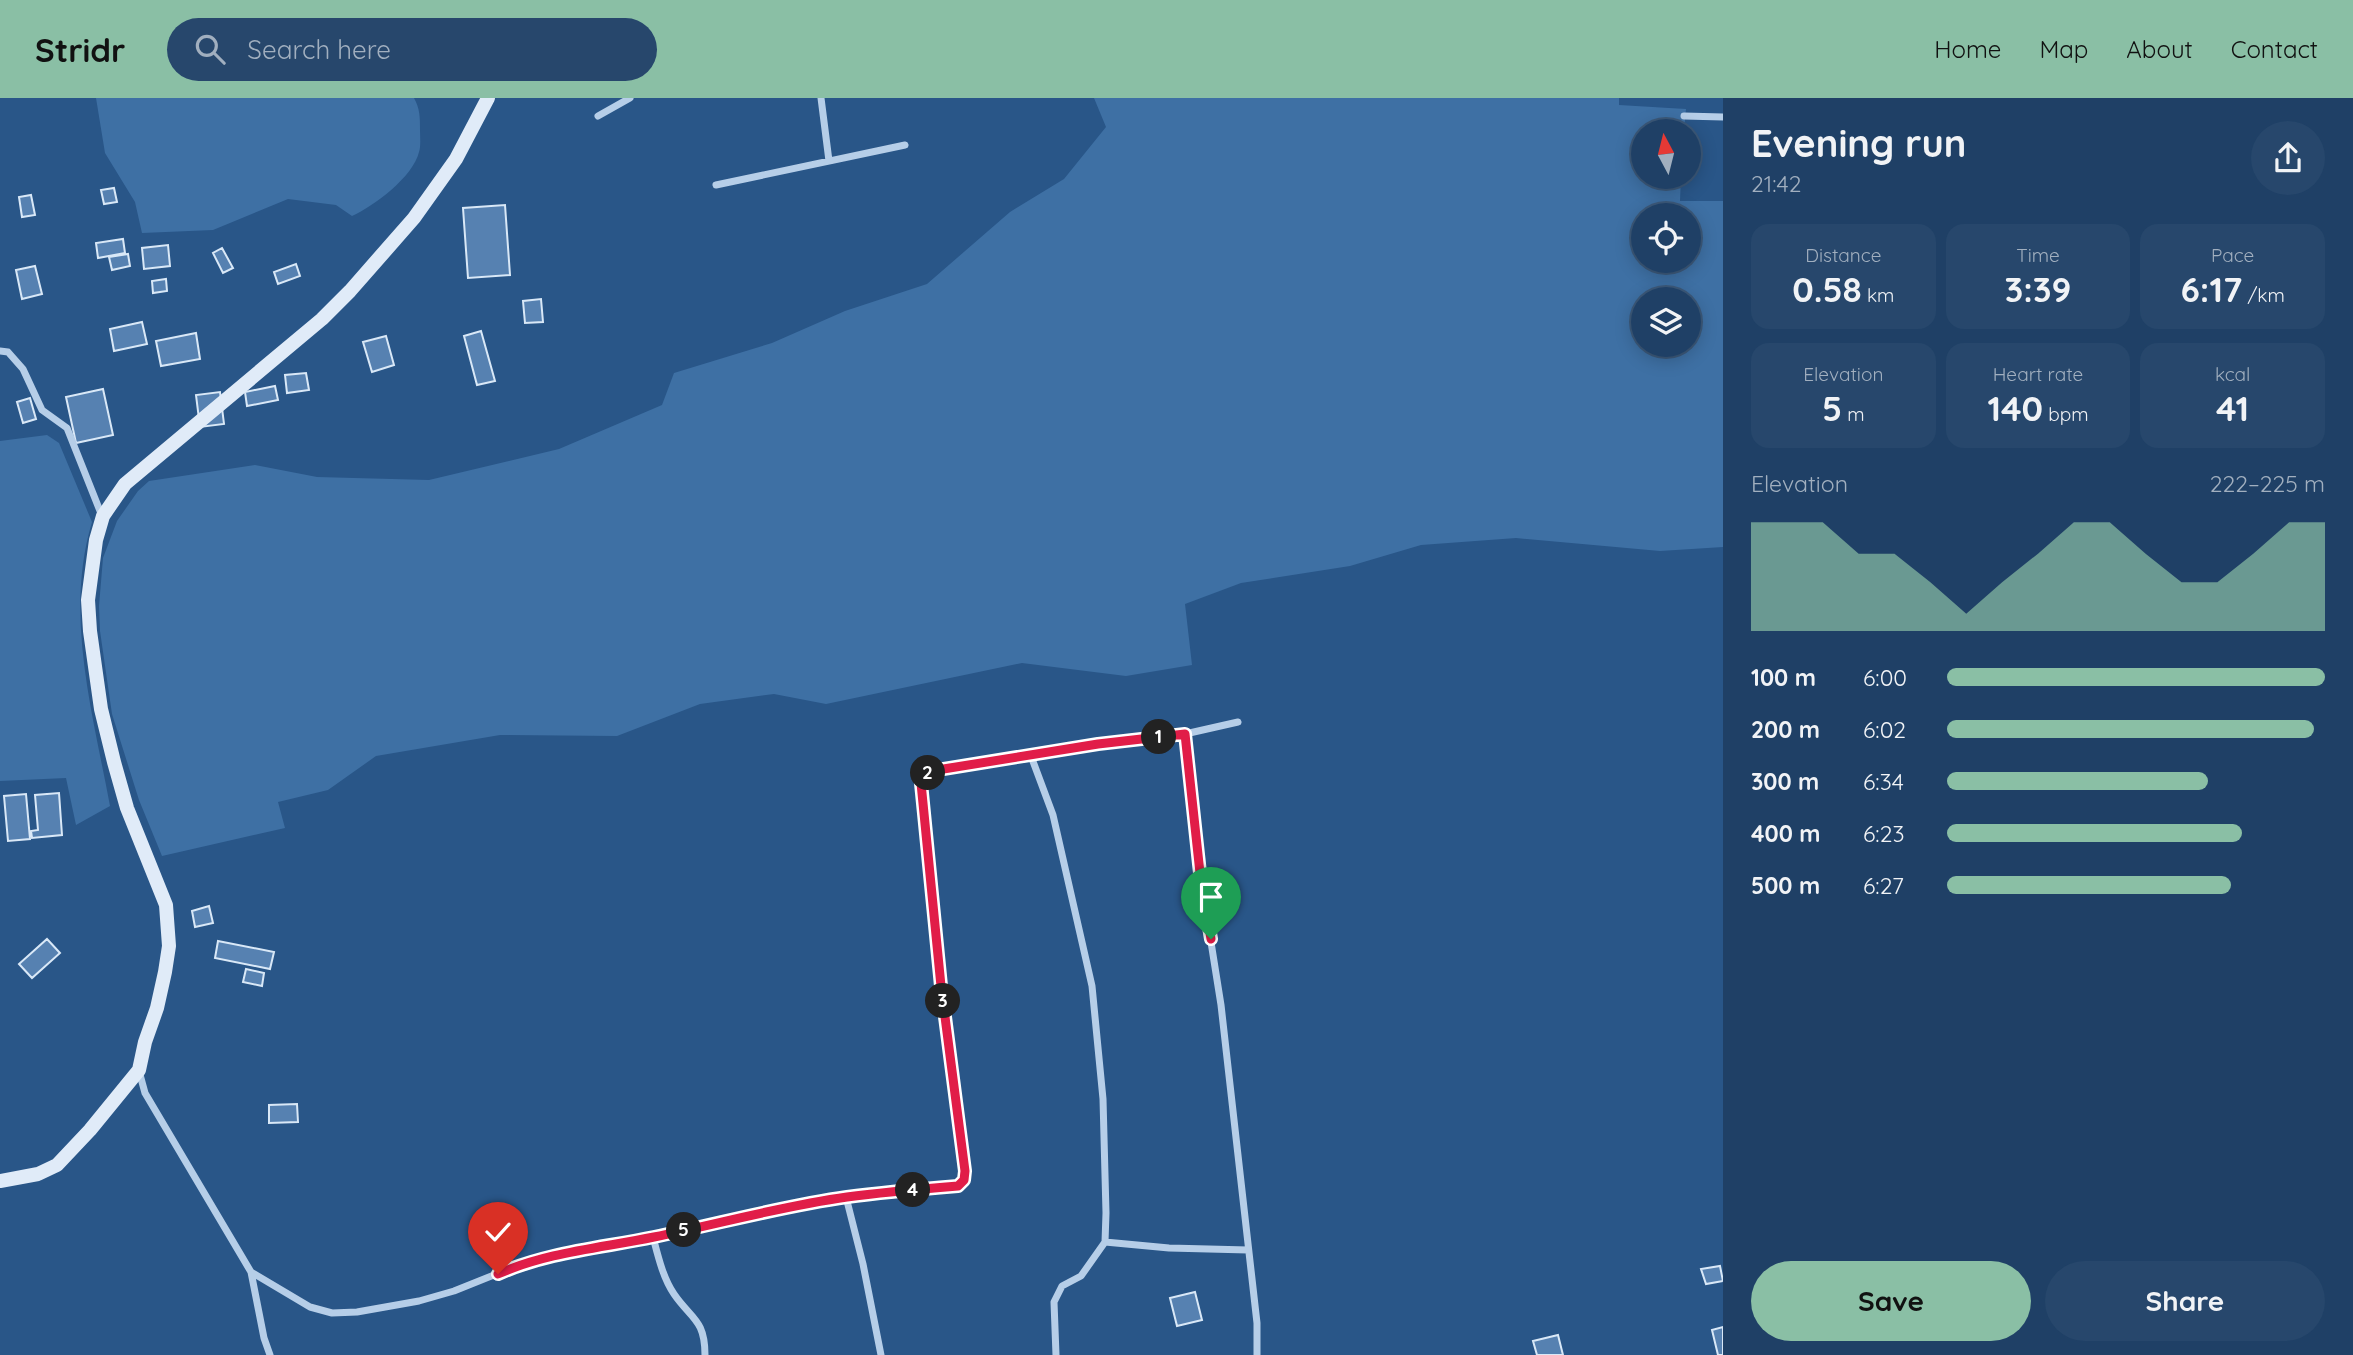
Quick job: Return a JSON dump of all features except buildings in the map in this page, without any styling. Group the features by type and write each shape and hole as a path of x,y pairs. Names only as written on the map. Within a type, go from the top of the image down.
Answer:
{"street":[{"path":"270,1355 251,1272 145,1093 139,1070 157,1008 169,946 169,923 166,905 127,808 100,709 88,600 96,540 103,516 125,484 322,319 369,271 414,218 456,159 488,98"},
{"path":"598,116 630,98"},
{"path":"821,98 829,161"},
{"path":"1684,116 1723,117"},
{"path":"716,185 905,145"},
{"path":"0,351 8,352 23,369 42,411 67,428 103,516"},
{"path":"251,1272 310,1307 332,1313 357,1312 419,1301 454,1291 524,1263 571,1251 846,1197 958,1186 964,1180 965,1171 941,986 921,783 923,775 931,771 1098,744 1185,734 1238,722"},
{"path":"1185,734 1200,873 1221,1005 1257,1322 1257,1355"},
{"path":"1031,756 1053,815 1092,986 1103,1099 1105,1242 1080,1276 1062,1286 1054,1302 1056,1355"},
{"path":"0,1181 38,1174 57,1165 90,1130 139,1070"},
{"path":"846,1197 863,1264 880,1355"},
{"path":"653,1237 661,1266 673,1293 696,1318 703,1334 705,1355"},
{"path":"1105,1242 1169,1248 1248,1250"}],"shaded area":[{"path":"96,98 414,98 420,117 420,150 401,181 381,198 352,216 336,205 288,199 213,230 142,233 135,202 105,153"},
{"path":"1094,98 1619,98 1619,105 1686,109 1685,119 1631,119 1631,189 1680,189 1680,201 1723,201 1723,547 1660,551 1516,538 1421,545 1350,566 1241,583 1185,604 1192,665 1126,676 1022,663 826,704 774,694 700,704 617,736 500,735 376,756 328,790 278,802 285,828 162,856 139,800 112,714 99,606 103,558 117,521 138,491 149,481 255,465 317,477 429,480 559,449 662,405 674,373 772,343 845,311 927,284 1010,212 1064,179 1106,127"},
{"path":"47,435 59,443 92,522 84,557 81,628 89,700 110,806 76,825 66,778 0,781 0,441"}],"route":[{"path":"498,1274 524,1263 571,1251 846,1197 958,1186 964,1180 921,783 923,775 931,771 1098,744 1185,734 1200,873 1211,939"}]}
